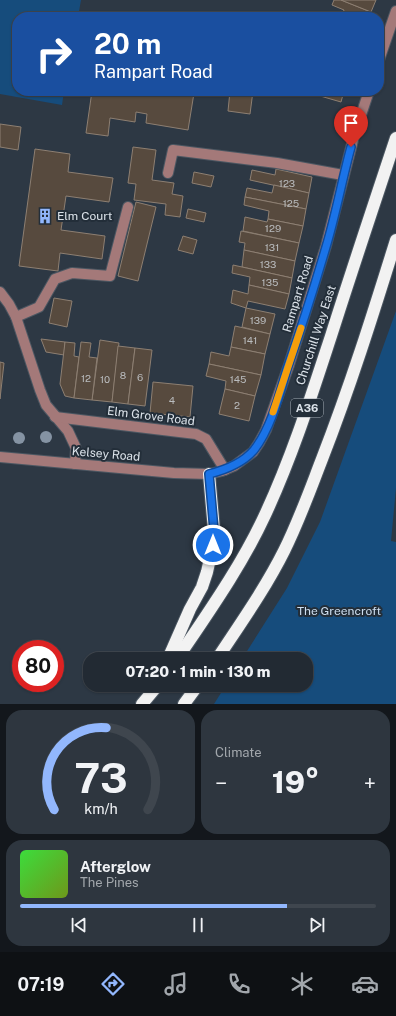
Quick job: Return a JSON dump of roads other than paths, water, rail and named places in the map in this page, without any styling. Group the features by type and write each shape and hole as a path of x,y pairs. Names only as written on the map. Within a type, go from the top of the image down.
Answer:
{"highway":[{"name":"Churchill Way East","path":"182,652 220,594 252,540 265,515 290,458 396,138"},
{"name":"A36","path":"221,652 267,581 299,518 336,423 362,349 396,240"},
{"path":"171,652 208,572 214,530 209,474"},
{"path":"142,704 152,692"},
{"path":"184,704 193,692"}],"street":[{"path":"384,45 396,10"},
{"name":"Rampart Road","path":"209,474 234,466 253,452 266,430 287,372 326,246 354,136 367,96"},
{"path":"168,173 172,150 277,163 343,176"},
{"path":"16,317 39,307 55,280 72,273 110,276 128,207"},
{"path":"0,292 16,317 46,405 68,431 76,448 75,464"},
{"name":"Elm Grove Road","path":"56,417 196,434 206,439 225,470"},
{"name":"Kelsey Road","path":"0,457 174,473 209,474"}],"place":[{"name":"Elm Court","path":"45,216"}],"park label":[{"name":"The Greencroft","path":"339,611"}]}
